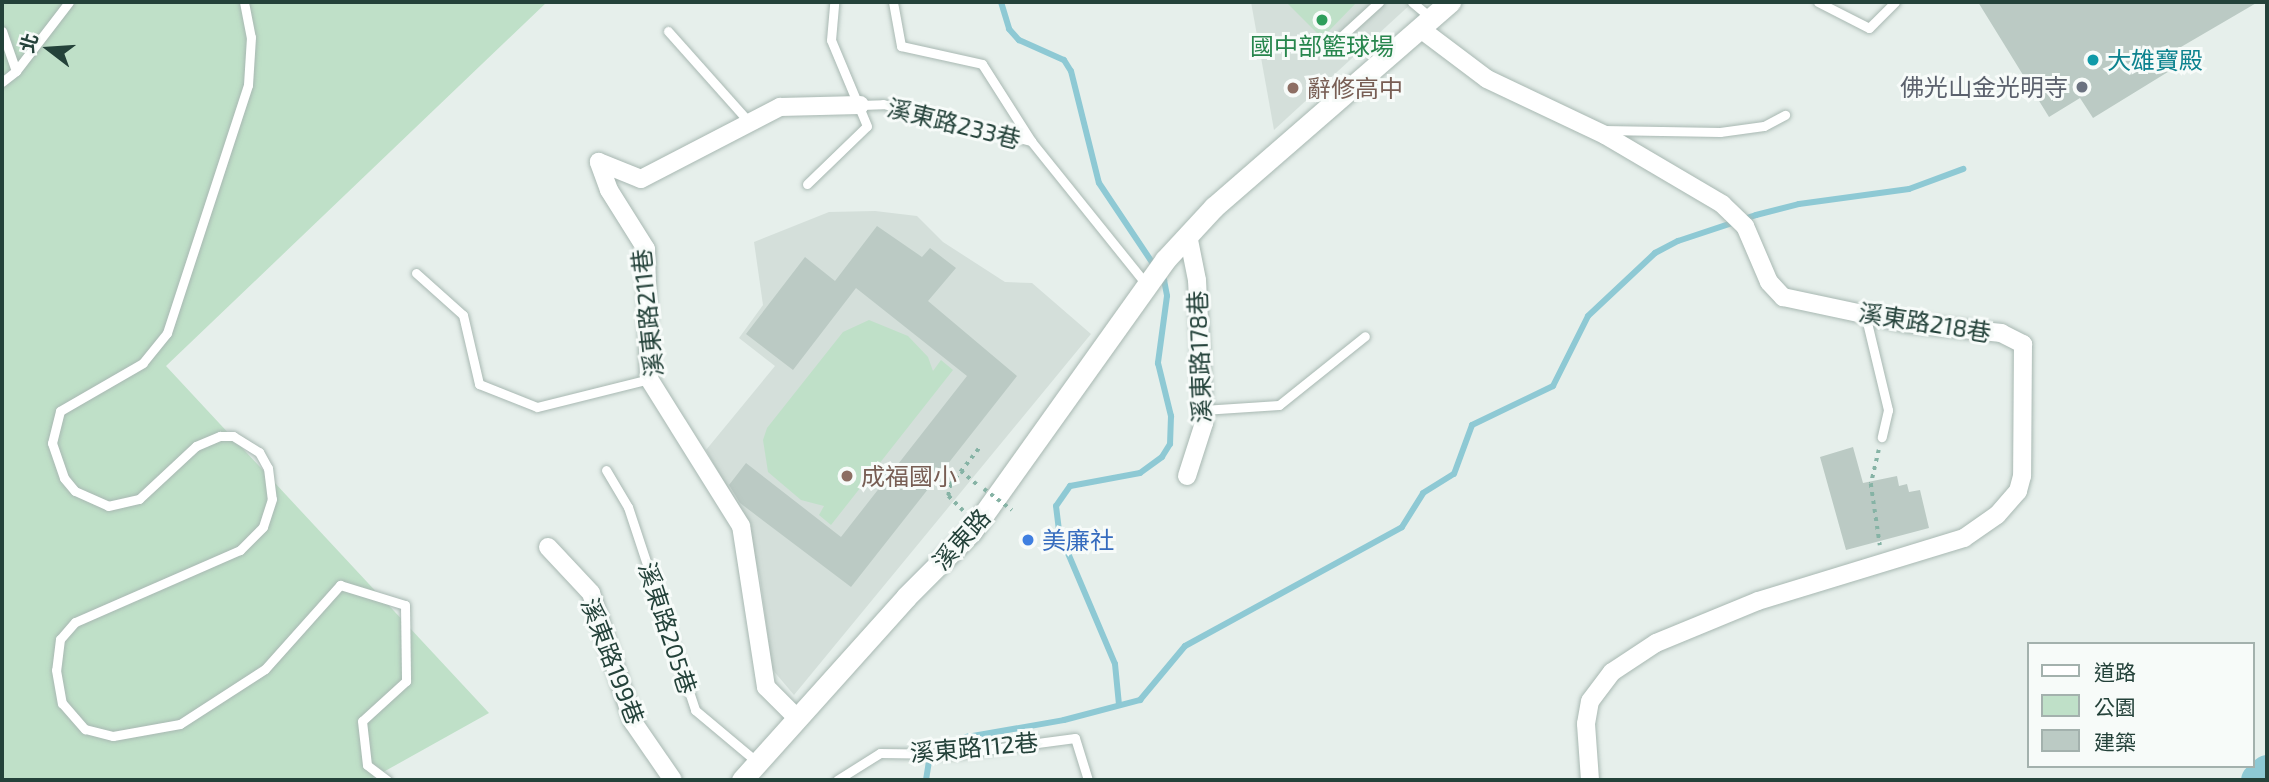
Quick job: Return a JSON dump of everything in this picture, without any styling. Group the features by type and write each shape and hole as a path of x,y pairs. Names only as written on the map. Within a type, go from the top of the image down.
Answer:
{"main road":[{"name":"溪東路","path":"743,780 906,597 971,533 1155,274 1188,235 1214,207 1427,25 1450,2"}],"street":[{"name":"溪東路218巷","path":"1427,25 1487,79 1594,130 1741,221 1769,282 1783,297 1865,314 2001,333 2023,344 2022,476 2018,491 1997,516 1964,538 1758,601 1656,643 1612,673 1590,701 1586,724 1590,780"},
{"name":"溪東路211巷","path":"797,718 766,687 760,628 741,526 649,379 646,249 609,190 599,162 641,179 780,107 860,105"},
{"name":"溪東路178巷","path":"1187,476 1204,423 1197,280 1188,235"},
{"name":"溪東路199巷","path":"548,547 591,593 633,722 673,780"}],"lane":[{"path":"2,82 16,71 69,2"},
{"path":"244,2 251,37 248,85 167,333 143,363 60,411 52,443 64,478 75,491 108,506 139,499 196,446 220,436 233,436 259,452 268,468 272,499 263,527 240,550 75,622 60,639 56,670 62,703 85,729 113,736 180,724 265,669 340,585 405,605 406,681 362,721 368,765 387,780"},
{"path":"807,184 867,126 831,40 834,2"},
{"path":"892,2 901,46 982,64 1031,141"},
{"path":"1334,44 1379,2"},
{"path":"1412,2 1427,25"},
{"path":"1818,2 1869,28 1895,2"},
{"path":"2,31 16,71"},
{"path":"668,31 750,123"},
{"name":"溪東路233巷","path":"860,105 883,104 1031,141 1155,274"},
{"path":"1594,130 1720,132 1765,126 1785,116"},
{"path":"416,273 463,316 479,384 537,407 649,379"},
{"path":"1865,314 1888,410 1882,437"},
{"path":"1203,410 1279,405 1365,336"},
{"name":"溪東路205巷","path":"606,470 628,507 695,710 759,763"},
{"name":"溪東路112巷","path":"837,780 880,753 955,754 1074,738 1088,780"}],"path":[{"path":"1882,437 1871,484 1883,562"},
{"path":"953,502 948,496 950,485 963,473 979,448"},
{"path":"963,473 1012,510"}],"shaded area":[{"name":"辭修高中","path":"1251,2 1413,2 1274,130"},
{"name":"成福國小","path":"875,211 917,216 943,242 1005,282 1032,283 1091,334 794,695 772,669 760,577 744,518 706,450 775,366 739,338 763,305 754,242 829,212"}],"green space":[{"path":"2,2 547,2 166,366 489,713 369,780 2,780"},
{"name":"國中部籃球場","path":"1286,2 1357,2 1322,38"},
{"path":"869,320 908,336 928,357 933,371 941,360 953,370 831,525 819,515 824,506 801,500 768,472 763,440 767,428 843,332"}],"building":[{"name":"佛光山金光明寺","path":"1978,2 2258,2 2169,54 2176,67 2093,118 2080,98 2049,117"},
{"path":"877,226 922,257 930,248 956,268 928,301 1017,376 851,587 740,503 729,485 746,463 841,537 967,376 856,288 793,370 746,334 805,257 835,281"},
{"path":"1853,447 1863,483 1897,476 1899,486 1907,484 1909,492 1920,490 1929,528 1846,550 1820,457"}],"waterway":[{"path":"1001,2 1009,29 1019,40 1064,60 1071,71 1099,183 1164,280 1167,296 1158,363 1171,416 1170,444 1162,457 1140,473 1070,486 1056,506 1059,532 1115,664 1119,705"},
{"path":"926,780 929,762 942,749 967,737 1064,720 1140,700 1185,646 1402,527 1423,493 1454,474 1472,425 1553,386 1588,316 1655,253 1678,241 1756,215 1799,204 1909,189 1963,169"},
{"path":"2258,780 2267,772"}],"place":[{"name":"國中部籃球場","path":"1322,20"},
{"name":"大雄寶殿","path":"2093,60"},
{"name":"佛光山金光明寺","path":"2082,87"},
{"name":"辭修高中","path":"1293,88"},
{"name":"成福國小","path":"847,476"},
{"name":"美廉社","path":"1028,540"}]}
